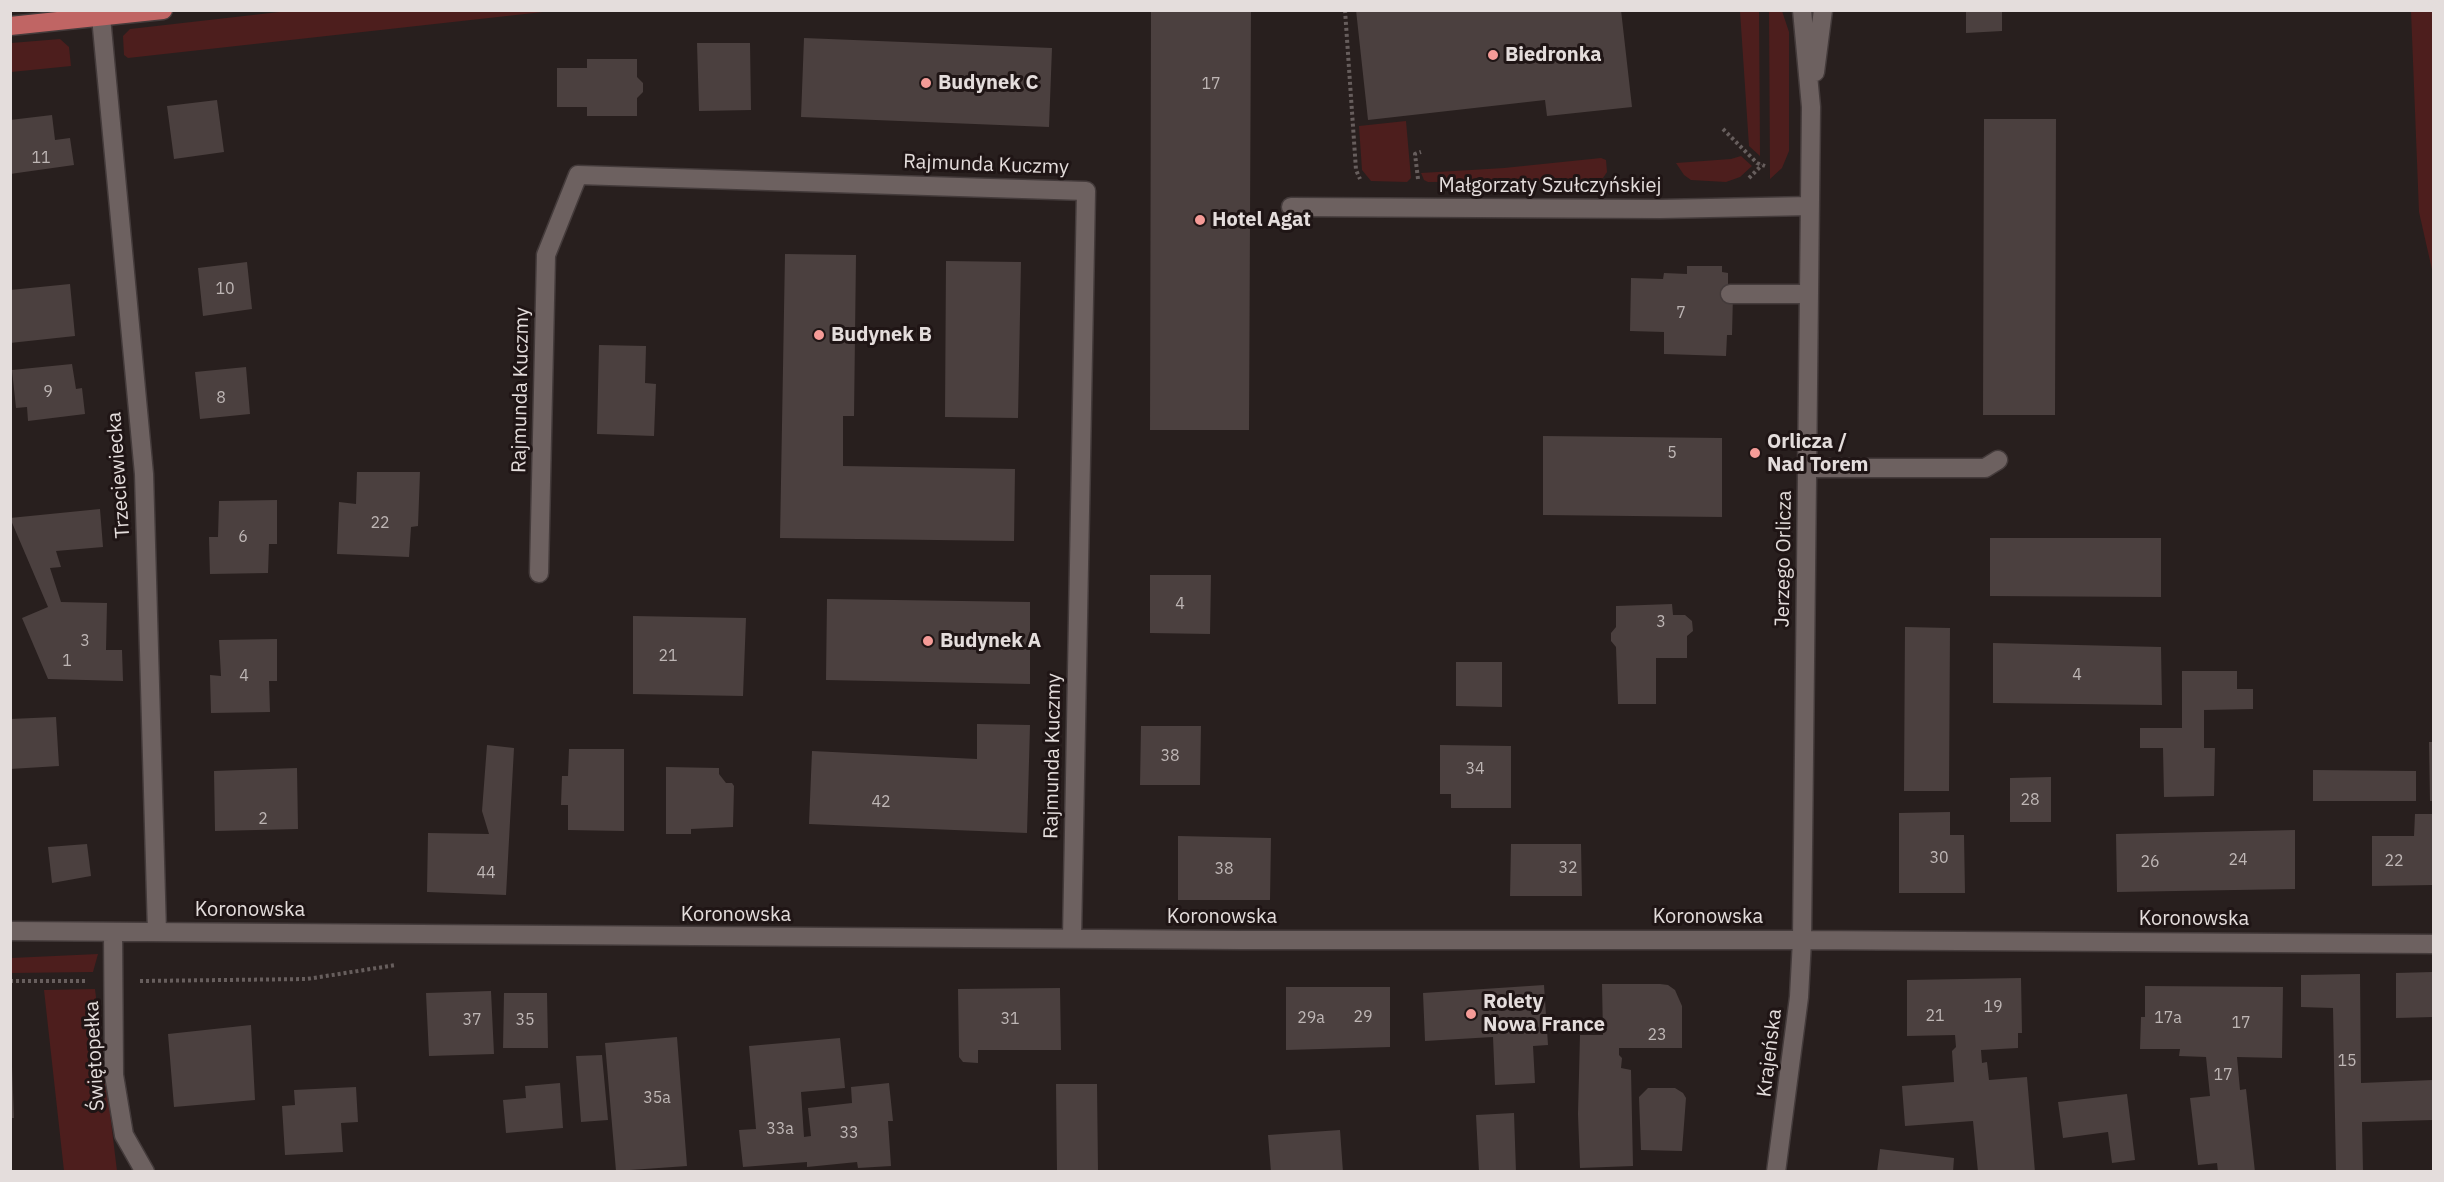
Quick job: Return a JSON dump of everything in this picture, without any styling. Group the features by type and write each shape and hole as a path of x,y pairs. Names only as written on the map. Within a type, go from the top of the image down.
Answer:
{"main road":[{"path":"10,26 164,10"}],"street":[{"name":"Jerzego Orlicza","path":"1802,10 1810,107 1802,940"},
{"name":"Jerzego Orlicza","path":"1810,107 1823,10"},
{"name":"Trzeciewiecka","path":"101,17 144,474 157,932"},
{"name":"Rajmunda Kuczmy","path":"539,573 546,255 578,175 1086,191 1072,938"},
{"name":"Małgorzaty Szułczyńskiej","path":"1291,207 1660,209 1810,206"},
{"path":"1730,294 1809,294"},
{"path":"1807,468 1985,468 1998,460"},
{"name":"Koronowska","path":"10,932 2433,944"},
{"name":"Świętopełka","path":"112,932 114,1075 124,1135 146,1172"},
{"name":"Krajeńska","path":"1776,1172 1798,1008 1802,940"}],"path":[{"path":"1345,10 1356,170 1365,185"},
{"path":"1723,129 1764,165 1746,182"},
{"path":"1419,188 1415,154 1421,152"},
{"path":"10,981 200,982 307,979 398,964"}],"shaded area":[{"path":"288,11 552,11 128,58 124,55 123,36 130,29"},
{"path":"1740,11 1759,11 1760,156 1749,146"},
{"path":"1769,11 1782,11 1789,32 1789,151 1782,168 1770,179"},
{"path":"2411,11 2433,11 2433,274 2419,212"},
{"path":"60,39 69,47 71,66 11,72 11,43"},
{"path":"1406,121 1411,178 1407,182 1371,181 1362,170 1359,126"},
{"path":"1741,156 1752,166 1740,177 1726,182 1691,180 1684,175 1676,163 1731,159"},
{"path":"1601,158 1606,160 1607,172 1603,178 1593,181 1428,182 1424,180 1421,173 1504,168"},
{"path":"98,954 93,972 11,973 11,958"},
{"path":"95,989 117,1171 64,1171 44,990"}],"building":[{"name":"Hotel Agat","path":"1151,10 1251,10 1249,430 1150,430"},
{"name":"Biedronka","path":"1356,10 1621,10 1632,107 1547,116 1545,100 1368,120"},
{"path":"1966,10 2002,10 2002,31 1966,33"},
{"name":"Budynek C","path":"804,38 1052,48 1049,127 801,117"},
{"path":"697,43 750,43 751,110 699,111"},
{"path":"587,59 637,59 637,77 643,83 643,92 637,98 637,116 587,116 587,107 557,107 557,68 587,68"},
{"path":"217,100 224,152 174,159 167,106"},
{"path":"52,115 55,140 70,138 74,165 10,174 10,120"},
{"path":"1984,119 2056,119 2055,415 1983,415"},
{"name":"Budynek B","path":"785,254 856,255 854,416 843,416 843,466 1015,469 1014,541 780,538"},
{"path":"946,261 1021,262 1018,418 945,417"},
{"path":"247,262 252,309 203,316 198,268"},
{"path":"1687,266 1722,266 1722,272 1728,273 1728,295 1733,295 1732,335 1727,335 1726,356 1664,354 1664,332 1630,331 1631,278 1663,279 1664,273 1687,274"},
{"path":"70,284 75,336 10,343 10,290"},
{"path":"599,345 646,346 645,383 656,384 654,436 597,434"},
{"path":"72,364 76,389 82,388 85,414 28,421 27,407 16,408 12,370"},
{"path":"246,367 250,414 200,419 195,372"},
{"path":"1543,436 1722,438 1722,517 1543,515"},
{"path":"357,472 420,472 418,526 411,527 409,557 337,554 339,502 356,504"},
{"path":"277,500 277,544 269,544 268,573 210,574 209,537 218,537 219,501"},
{"path":"100,509 103,547 56,551 61,567 50,568 61,602 107,603 106,650 122,650 123,681 48,679 22,618 48,607 10,518"},
{"path":"1990,538 2161,538 2161,597 1990,596"},
{"path":"1150,575 1211,575 1210,634 1150,633"},
{"name":"Budynek A","path":"827,599 1030,602 1030,684 826,680"},
{"path":"1672,604 1673,615 1685,615 1692,621 1693,631 1687,636 1687,658 1656,658 1656,704 1618,704 1616,647 1611,641 1611,633 1616,627 1616,606"},
{"path":"633,616 746,618 743,696 633,694"},
{"path":"1905,627 1950,628 1949,791 1904,791"},
{"path":"277,639 277,681 269,681 270,712 211,713 210,675 221,676 219,640"},
{"path":"1993,643 2161,647 2162,705 1993,703"},
{"path":"1456,662 1502,662 1502,707 1456,706"},
{"path":"2182,671 2237,671 2237,689 2253,689 2253,709 2204,710 2204,748 2215,748 2214,796 2164,797 2163,748 2140,748 2140,728 2182,728"},
{"path":"56,717 59,766 10,769 10,719"},
{"path":"977,724 1030,725 1027,833 809,824 812,751 977,759"},
{"path":"1141,726 1201,726 1200,785 1140,785"},
{"path":"2429,742 2433,742 2433,801 2430,801"},
{"path":"487,745 514,748 506,895 427,892 428,833 489,834 482,811"},
{"path":"1440,745 1511,746 1511,808 1451,808 1451,794 1440,794"},
{"path":"569,749 624,749 624,831 568,830 568,805 561,805 562,776 568,776"},
{"path":"666,767 719,768 719,774 726,783 732,783 734,786 733,827 691,829 691,834 666,834"},
{"path":"297,768 298,829 215,831 214,771"},
{"path":"2313,770 2416,771 2416,801 2313,801"},
{"path":"2051,777 2051,822 2010,822 2010,778"},
{"path":"1950,812 1950,835 1964,835 1965,893 1899,893 1899,813"},
{"path":"2415,814 2433,814 2433,885 2372,886 2372,836 2414,836"},
{"path":"2295,830 2295,889 2117,892 2116,834"},
{"path":"1178,836 1271,838 1270,900 1178,900"},
{"path":"87,844 91,876 52,883 48,847"},
{"path":"1511,844 1581,844 1582,896 1510,896"},
{"path":"2433,972 2433,1017 2396,1018 2396,973"},
{"path":"2360,974 2361,1083 2433,1080 2433,1120 2362,1122 2363,1172 2336,1172 2333,1008 2301,1007 2301,975"},
{"path":"2021,978 2022,1033 2018,1033 2018,1048 1981,1050 1982,1063 1987,1062 1989,1080 2027,1077 2035,1172 1978,1172 1973,1121 1905,1126 1902,1086 1954,1082 1952,1051 1956,1047 1955,1035 1907,1036 1907,980"},
{"path":"1602,984 1660,984 1668,985 1675,990 1682,1006 1682,1048 1619,1048 1619,1055 1622,1058 1621,1068 1631,1070 1633,1166 1580,1168 1578,1114 1580,1035 1603,1035"},
{"path":"1544,985 1548,1045 1533,1046 1535,1083 1495,1085 1493,1037 1425,1041 1423,993"},
{"path":"2145,986 2283,987 2282,1058 2237,1057 2240,1090 2246,1089 2255,1172 2218,1172 2217,1163 2198,1165 2190,1098 2210,1096 2206,1057 2179,1056 2180,1049 2140,1049 2141,1017 2145,1017"},
{"path":"1286,987 1390,987 1390,1047 1286,1050"},
{"path":"1060,988 1061,1050 978,1050 978,1063 963,1062 959,1057 958,989"},
{"path":"491,991 494,1054 429,1056 426,993"},
{"path":"504,993 547,993 548,1048 503,1048"},
{"path":"251,1025 255,1100 174,1107 168,1034"},
{"path":"677,1037 687,1166 616,1171 605,1043"},
{"path":"840,1038 845,1088 801,1092 804,1137 811,1136 808,1108 852,1103 851,1087 889,1083 893,1121 888,1121 891,1166 858,1168 857,1162 807,1167 807,1162 743,1167 739,1130 756,1129 749,1046"},
{"path":"602,1055 608,1120 581,1122 576,1056"},
{"path":"10,1066 12,1066 14,1118 10,1118"},
{"path":"560,1083 563,1128 506,1133 503,1100 526,1098 525,1086"},
{"path":"1056,1084 1097,1084 1098,1172 1057,1172"},
{"path":"356,1087 358,1122 341,1123 343,1152 285,1155 282,1106 295,1105 294,1090"},
{"path":"1648,1088 1675,1088 1686,1098 1682,1151 1641,1150 1639,1097"},
{"path":"2127,1094 2135,1160 2112,1163 2108,1132 2063,1138 2058,1102"},
{"path":"1514,1113 1516,1172 1479,1172 1476,1115"},
{"path":"1340,1130 1343,1172 1271,1172 1268,1135"},
{"path":"1880,1149 1954,1158 1953,1172 1877,1172"}],"place":[{"name":"Biedronka","path":"1493,55"},
{"name":"Budynek C","path":"926,83"},
{"name":"Hotel Agat","path":"1200,220"},
{"name":"Budynek B","path":"819,335"},
{"name":"Orlicza / Nad Torem","path":"1755,453"},
{"name":"Budynek A","path":"928,641"},
{"name":"Rolety Nowa France","path":"1471,1014"}]}
